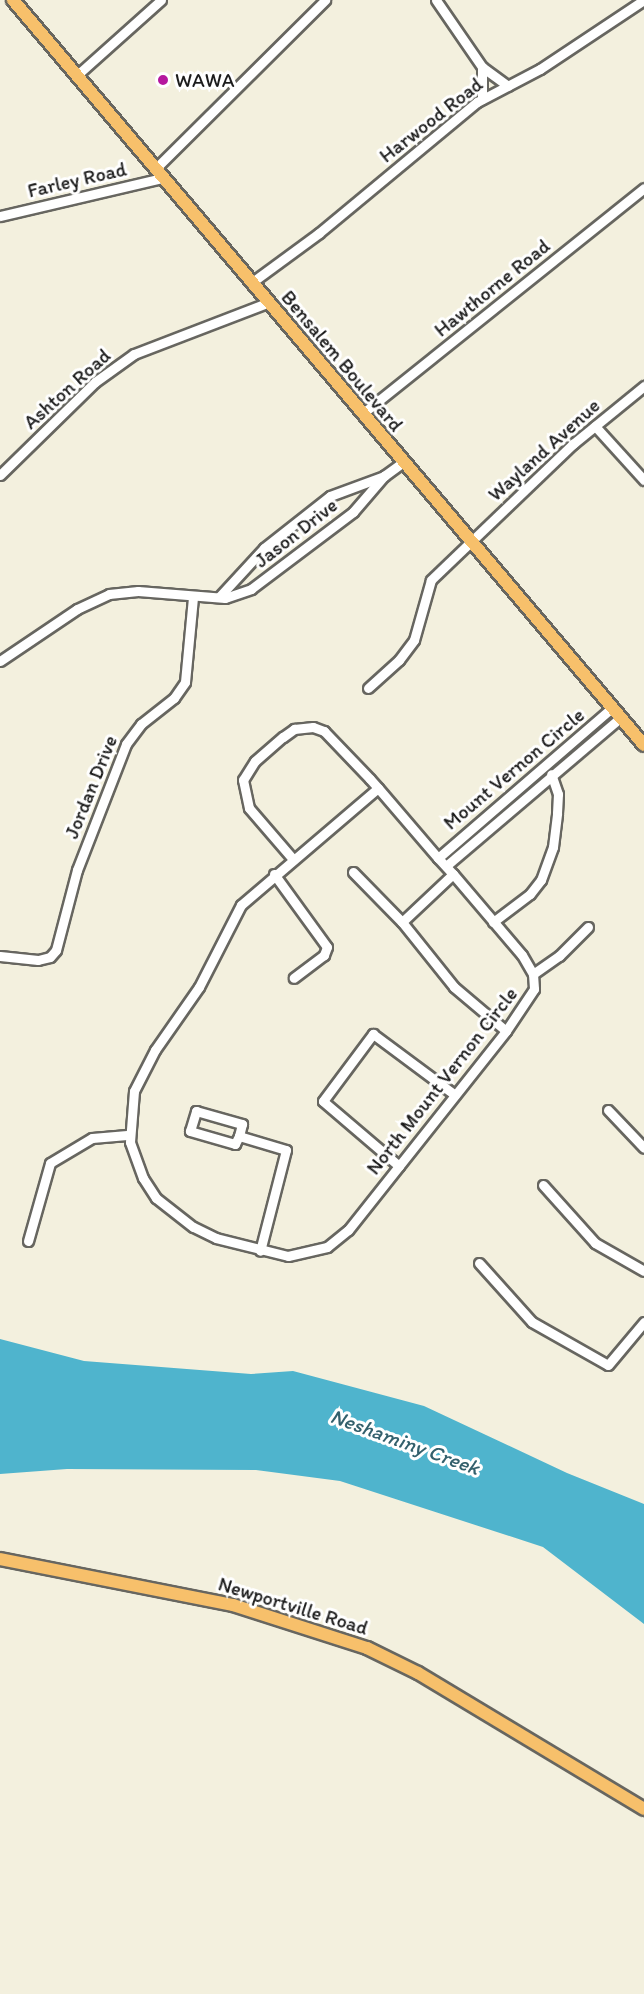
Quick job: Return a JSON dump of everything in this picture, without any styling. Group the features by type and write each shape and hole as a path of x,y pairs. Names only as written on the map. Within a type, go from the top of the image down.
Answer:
{"main road":[{"name":"Bensalem Boulevard","path":"13,0 267,303 644,745"},
{"name":"Newportville Road","path":"0,1559 255,1611 367,1648 418,1673 644,1809"}],"street":[{"path":"76,76 161,0"},
{"path":"159,174 325,0"},
{"path":"436,0 482,67 508,86"},
{"name":"Harwood Road","path":"251,283 482,99 508,86 644,0"},
{"path":"482,67 482,99"},
{"name":"Farley Road","path":"0,216 159,174"},
{"name":"Hawthorne Road","path":"362,414 644,188"},
{"name":"Ashton Road","path":"0,475 88,389 134,354 267,303"},
{"name":"Wayland Avenue","path":"368,688 407,652 416,633 427,586 595,426 644,386"},
{"path":"595,426 644,480"},
{"name":"Jason Drive","path":"0,662 77,609 109,594 138,591 193,598 242,594 261,583 353,512 384,476 403,462"},
{"name":"Jason Drive","path":"219,597 264,548 330,496 384,476"},
{"name":"Jordan Drive","path":"0,956 38,960 50,957 56,950 77,870 126,744 141,724 174,698 185,682 193,598"},
{"name":"Mount Vernon Circle","path":"446,866 551,774 616,713"},
{"name":"Mount Vernon Circle","path":"438,858 616,713"},
{"name":"North Mount Vernon Circle","path":"292,858 249,808 242,789 247,770 283,737 300,728 324,731 378,788 453,874 533,974 532,996 348,1230 327,1247 294,1256 260,1251 193,1227 156,1198 138,1168 130,1136 130,1110 139,1078 199,987 228,924 242,905 292,858 378,788"},
{"path":"493,922 530,894 541,880 553,847 557,813 558,794 551,774"},
{"path":"353,872 402,922 454,987 506,1031"},
{"path":"274,874 327,946 324,955 294,978"},
{"path":"402,922 453,874"},
{"path":"533,974 559,956 588,927"},
{"path":"399,1166 323,1101 373,1034 455,1095"},
{"path":"608,1110 644,1148"},
{"path":"196,1111 242,1124 238,1136 235,1144 190,1131 196,1111"},
{"path":"28,1241 50,1163 92,1138 130,1136"},
{"path":"238,1136 286,1150 260,1251"},
{"path":"543,1185 595,1243 644,1271"},
{"path":"479,1263 532,1322 608,1365 644,1322"}],"water":[{"name":"Neshaminy Creek","path":"0,1339 84,1361 251,1374 293,1371 424,1406 567,1473 644,1504 644,1624 543,1547 340,1481 256,1470 67,1469 0,1474"}],"place":[{"name":"WAWA","path":"163,80"}]}
